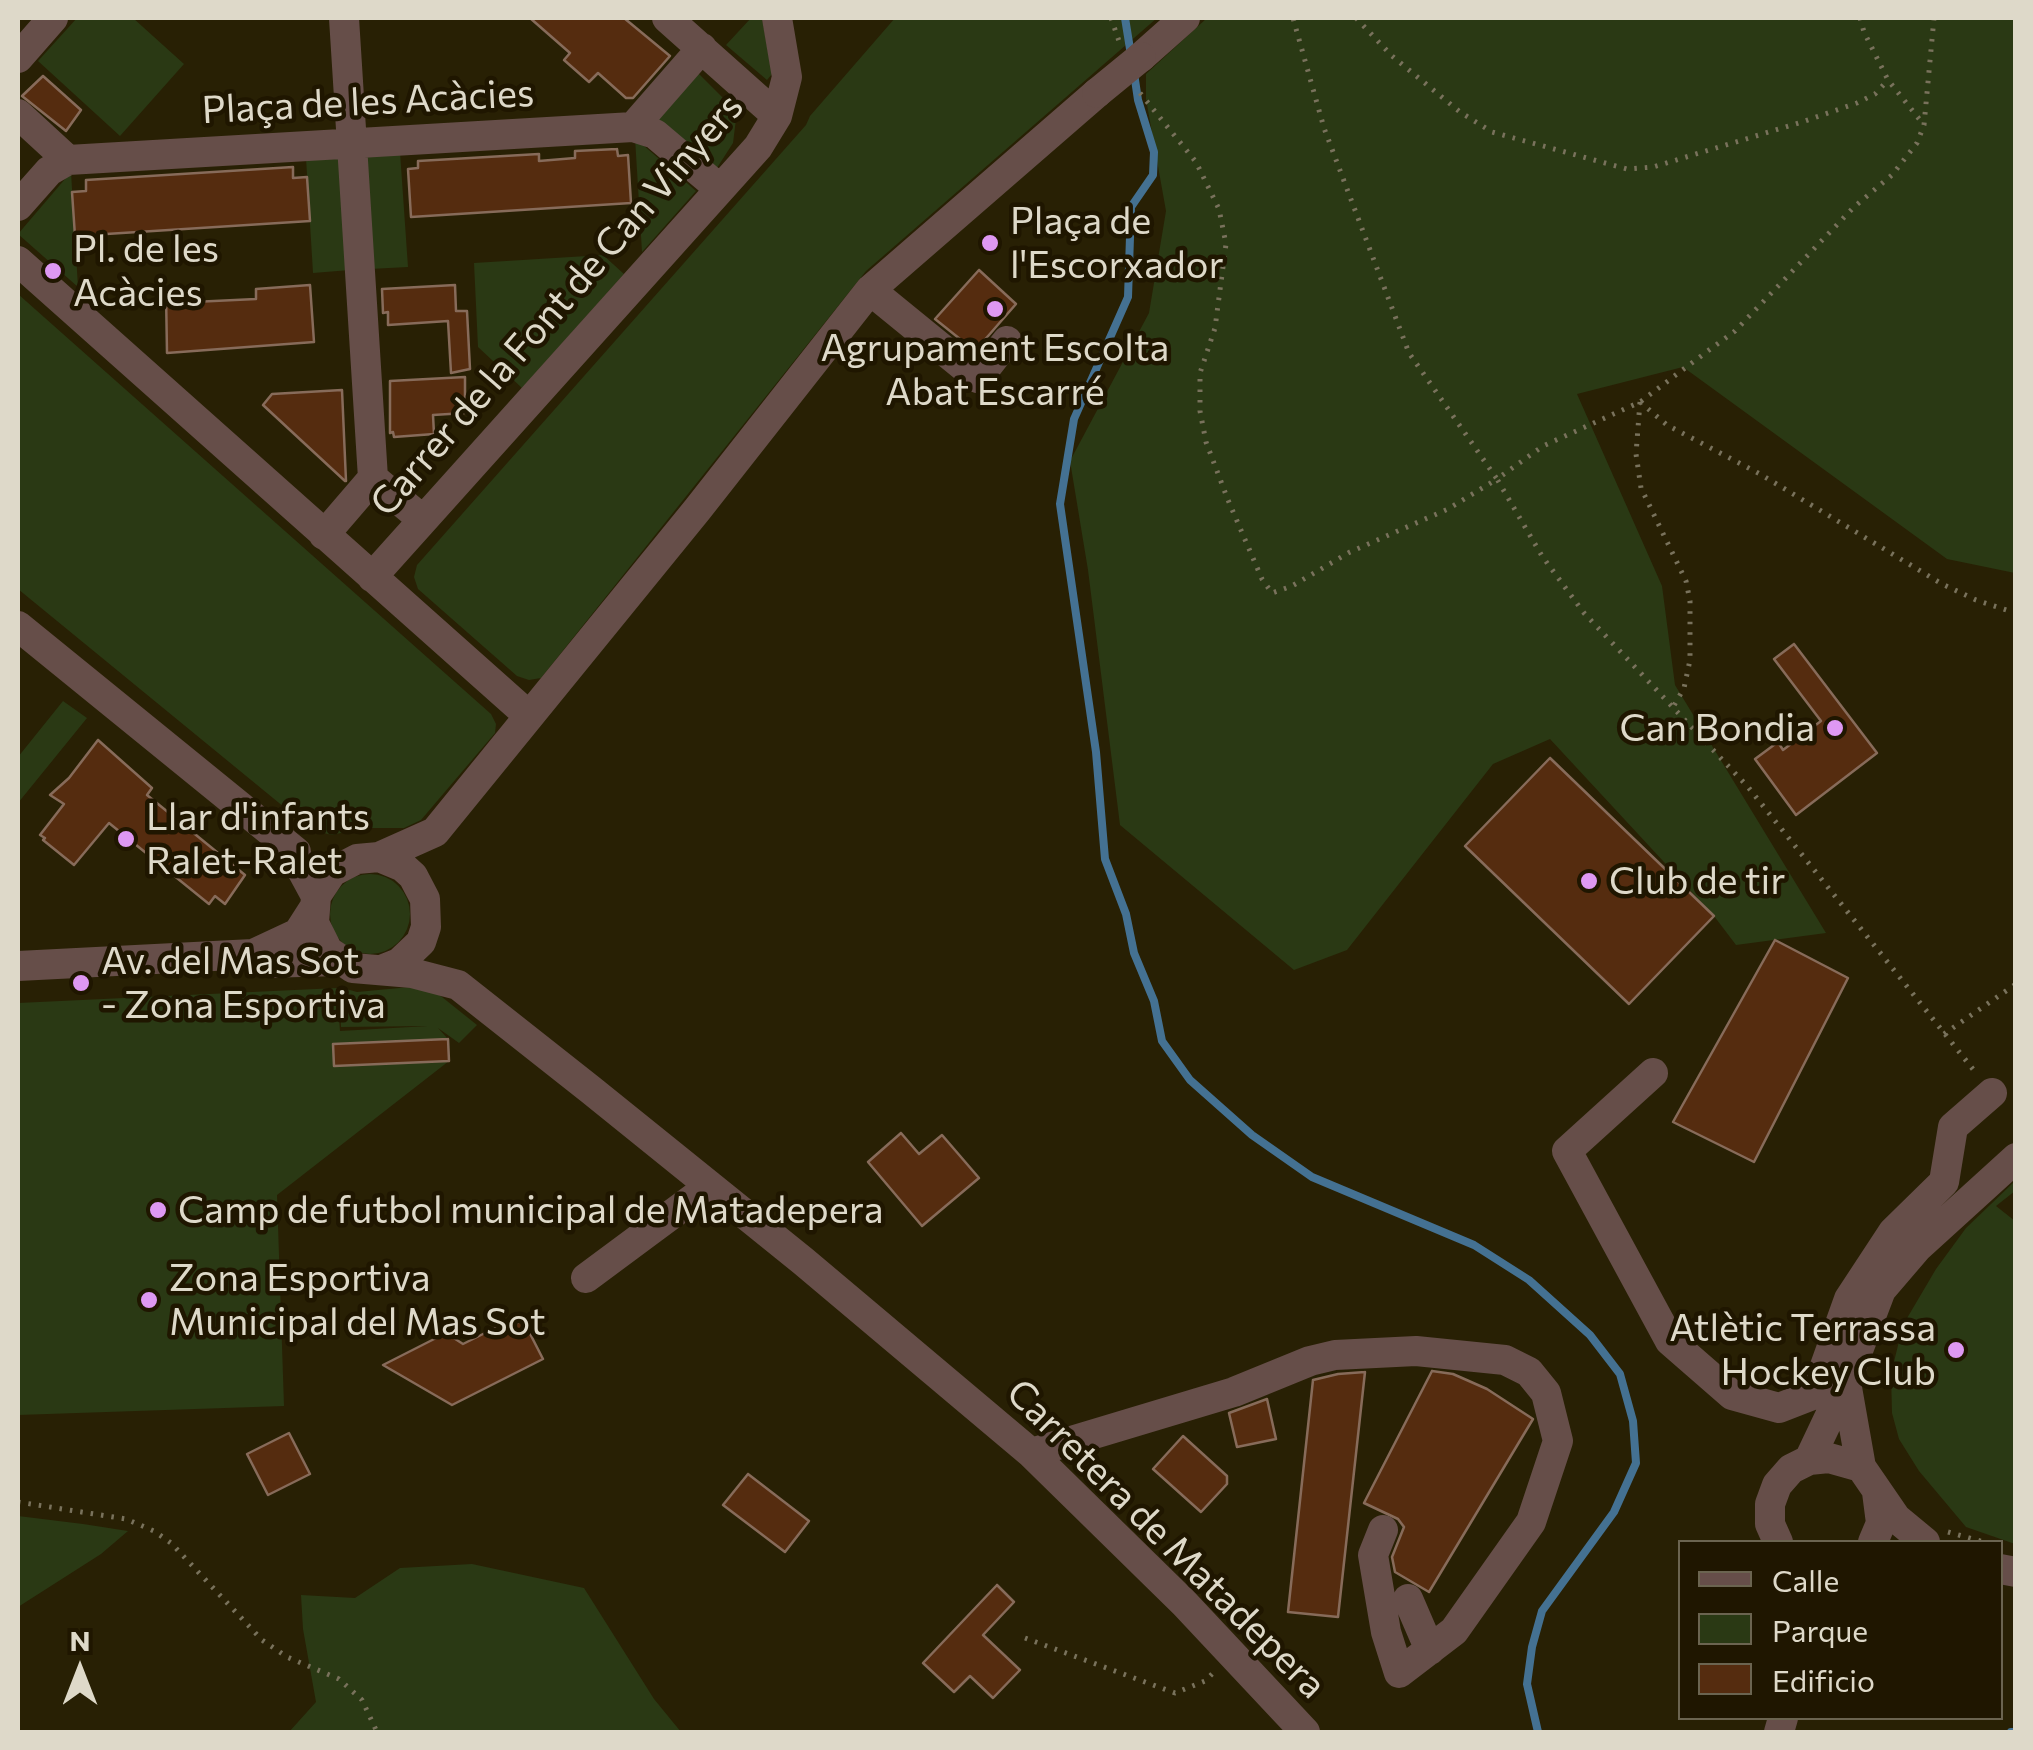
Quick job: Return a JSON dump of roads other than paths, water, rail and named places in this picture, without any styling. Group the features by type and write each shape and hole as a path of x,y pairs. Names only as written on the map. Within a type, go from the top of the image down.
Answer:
{"street":[{"path":"18,58 53,18"},
{"path":"324,535 373,478 344,18"},
{"path":"667,18 777,116"},
{"name":"Carrer de la Font de Can Vinyers","path":"372,578 758,147 777,116 788,76 778,18"},
{"path":"18,966 252,954 298,933 332,872 435,832 870,290 1097,93 1130,50 1185,18"},
{"path":"702,48 633,127 655,134 720,189"},
{"path":"18,114 68,160 49,171 18,206"},
{"name":"Plaça de les Acàcies","path":"68,160 633,127"},
{"path":"18,262 528,715"},
{"path":"870,290 978,378 1007,341"},
{"path":"373,478 423,520"},
{"path":"18,626 296,852 368,858 403,867 413,876 434,949 458,985"},
{"path":"384,969 411,954 426,913 435,832"},
{"path":"296,852 315,902 319,938 339,961"},
{"path":"252,954 264,962 339,961 368,971 384,969 424,975 458,985"},
{"name":"Carretera de Matadepera","path":"458,985 710,1186 1031,1453 1184,1603 1306,1732"},
{"path":"1653,1073 1568,1151 1670,1341 1732,1395 1779,1408 1815,1394 1850,1300 1893,1232 1944,1182 1953,1127 1992,1094"},
{"path":"1809,1460 1846,1382 1881,1290 1917,1248 2016,1158"},
{"path":"586,1278 710,1186"},
{"path":"1031,1453 1234,1392 1335,1355 1416,1352 1506,1360 1529,1372 1546,1393 1558,1440 1531,1522 1454,1631 1399,1673 1386,1632 1373,1556 1383,1530"},
{"path":"1846,1382 1882,1523 1874,1540"},
{"path":"1777,1540 1770,1524 1777,1485 1790,1469 1809,1460 1829,1458 1869,1479 1896,1518 1923,1540"},
{"path":"1408,1599 1430,1650"}],"waterway":[{"path":"1125,18 1131,55"},
{"path":"1134,73 1154,152 1153,175 1131,207 1128,297 1074,419 1060,504 1096,752 1105,859 1126,914 1134,953 1154,1001 1162,1041 1190,1080 1252,1135 1312,1177 1474,1245 1529,1280 1590,1335 1620,1374 1633,1421 1636,1463 1614,1512 1542,1611 1527,1684 1538,1732"},
{"path":"2011,1732 2016,1732"}],"place":[{"name":"Plaça de l'Escorxador","path":"990,243"},
{"name":"Pl. de les Acàcies","path":"53,271"},
{"name":"Agrupament Escolta Abat Escarré","path":"995,309"},
{"name":"Can Bondia","path":"1835,728"},
{"name":"Llar d'infants Ralet-Ralet","path":"126,839"},
{"name":"Club de tir","path":"1589,881"},
{"name":"Av. del Mas Sot - Zona Esportiva","path":"81,983"},
{"name":"Camp de futbol municipal de Matadepera","path":"158,1210"},
{"name":"Zona Esportiva Municipal del Mas Sot","path":"149,1300"},
{"name":"Atlètic Terrassa Hockey Club","path":"1956,1350"}]}
